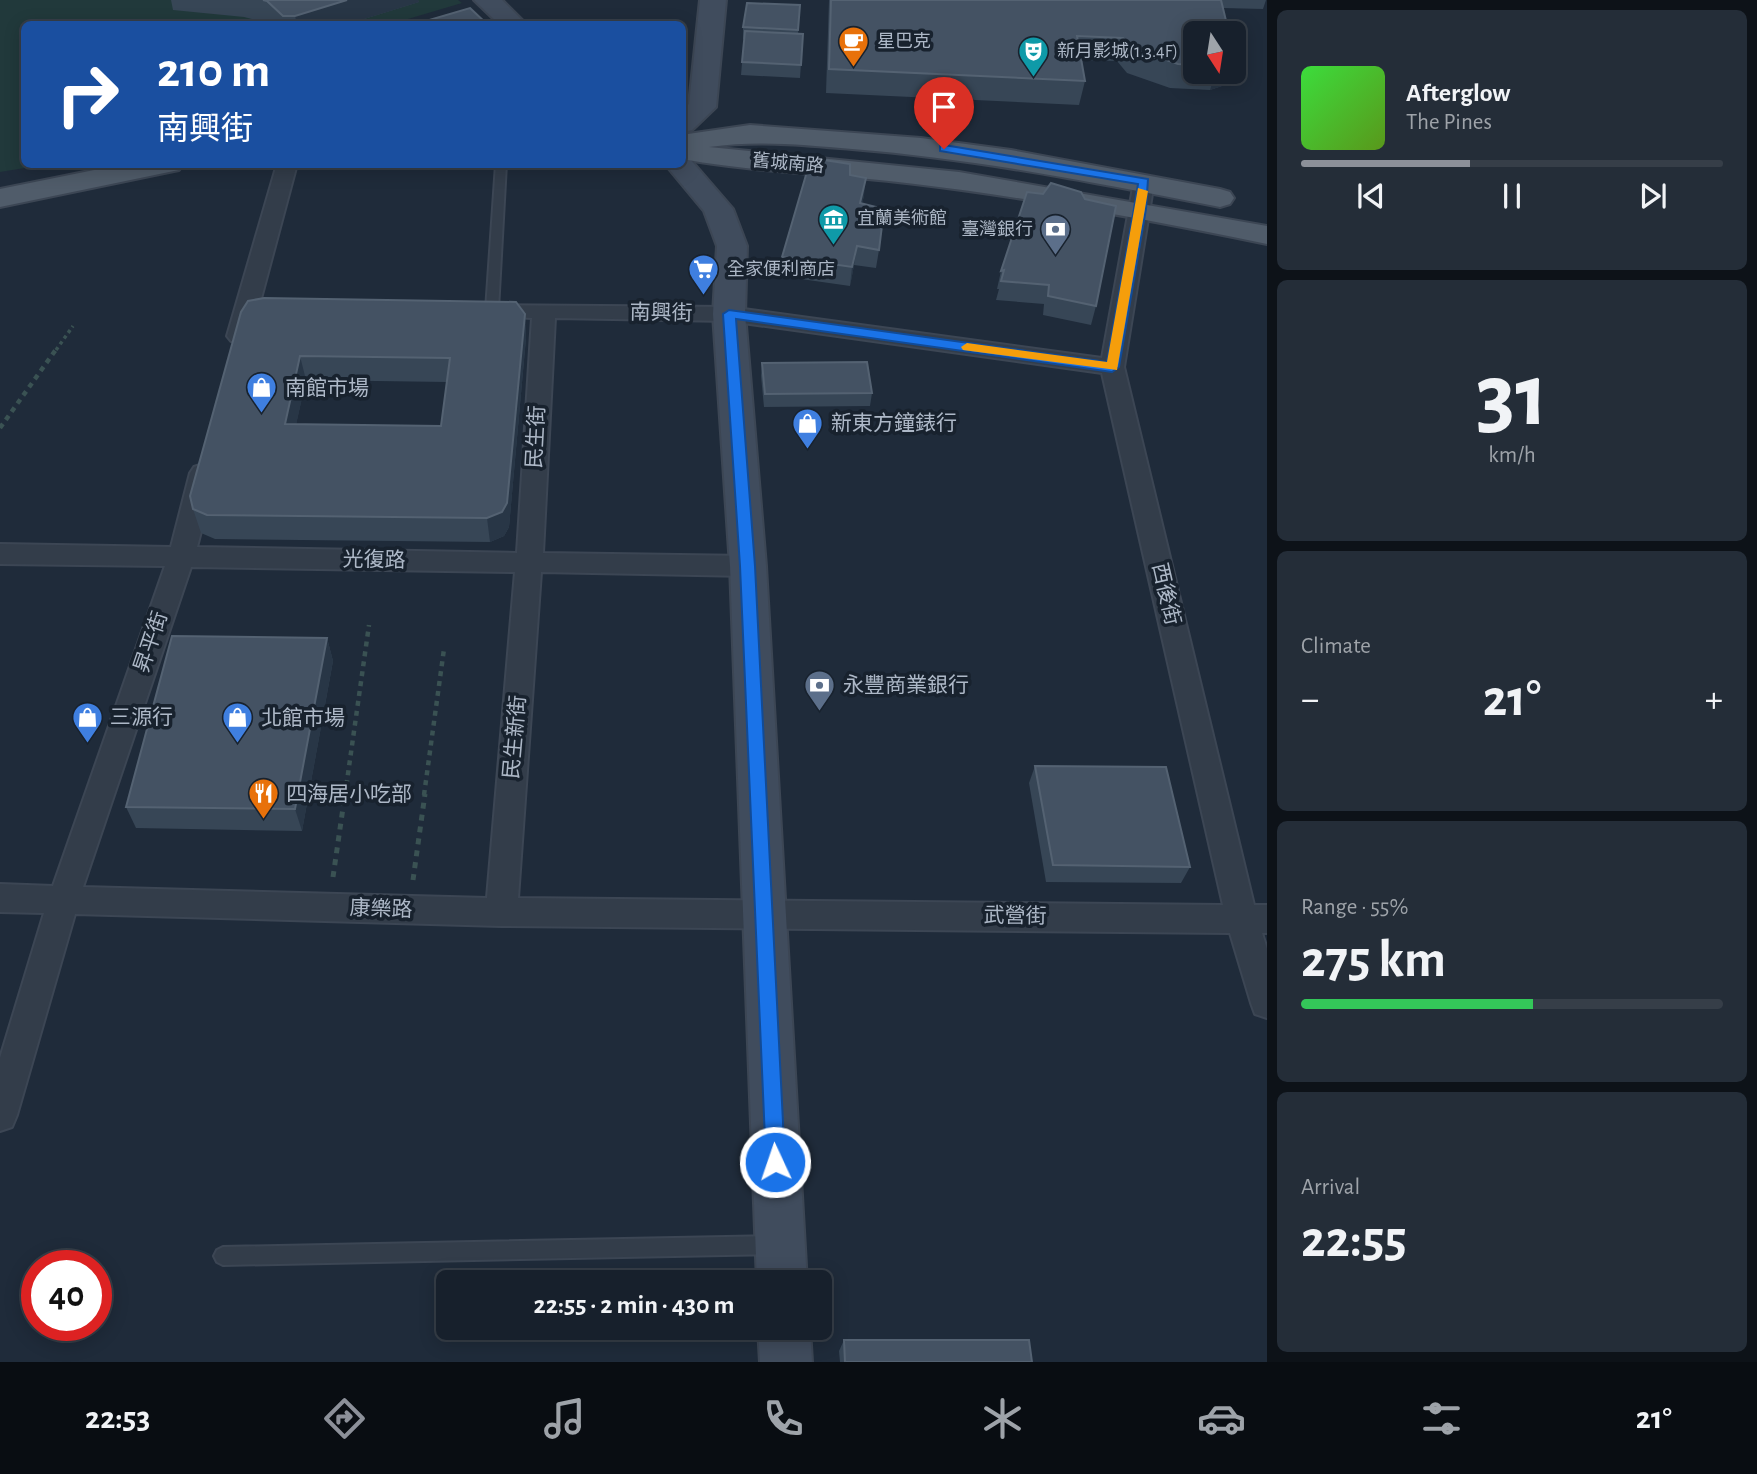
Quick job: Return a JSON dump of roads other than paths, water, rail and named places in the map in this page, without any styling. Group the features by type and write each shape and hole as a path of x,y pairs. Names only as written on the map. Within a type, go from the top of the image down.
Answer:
{"main road":[{"name":"舊城南路","path":"686,142 750,134 921,146 1142,195 1267,235"},
{"name":"舊城南路","path":"686,151 718,158 1240,202"},
{"path":"0,198 149,168"}],"street":[{"path":"487,0 510,21"},
{"path":"686,121 702,107 713,0"},
{"path":"234,356 262,303 285,168"},
{"path":"682,168 718,209 732,246 729,314 748,566 781,1270"},
{"name":"西後街","path":"1142,195 1112,367 1254,919 1267,1003"},
{"name":"南興街","path":"465,310 729,314 1112,367"},
{"name":"民生街","path":"529,563 544,311"},
{"name":"昇平街","path":"0,1115 63,901 181,557 209,450"},
{"name":"光復路","path":"0,554 748,566"},
{"name":"民生新街","path":"501,912 529,563"},
{"name":"康樂路","path":"0,898 501,912 763,913"},
{"name":"武營街","path":"763,913 1254,919"},
{"path":"785,1340 786,1362"}],"lane":[{"path":"492,310 501,168"},
{"path":"223,1256 780,1245"}],"place":[{"name":"星巴克","path":"854,69"},
{"name":"新月影城(1.3.4F)","path":"1034,79"},
{"name":"宜蘭美術館","path":"834,246"},
{"name":"臺灣銀行","path":"1056,257"},
{"name":"全家便利商店","path":"704,297"},
{"name":"南館市場","path":"262,415"},
{"name":"新東方鐘錶行","path":"808,450"},
{"name":"永豐商業銀行","path":"820,712"},
{"name":"三源行","path":"87,744"},
{"name":"北館市場","path":"238,745"},
{"name":"四海居小吃部","path":"263,821"}]}
